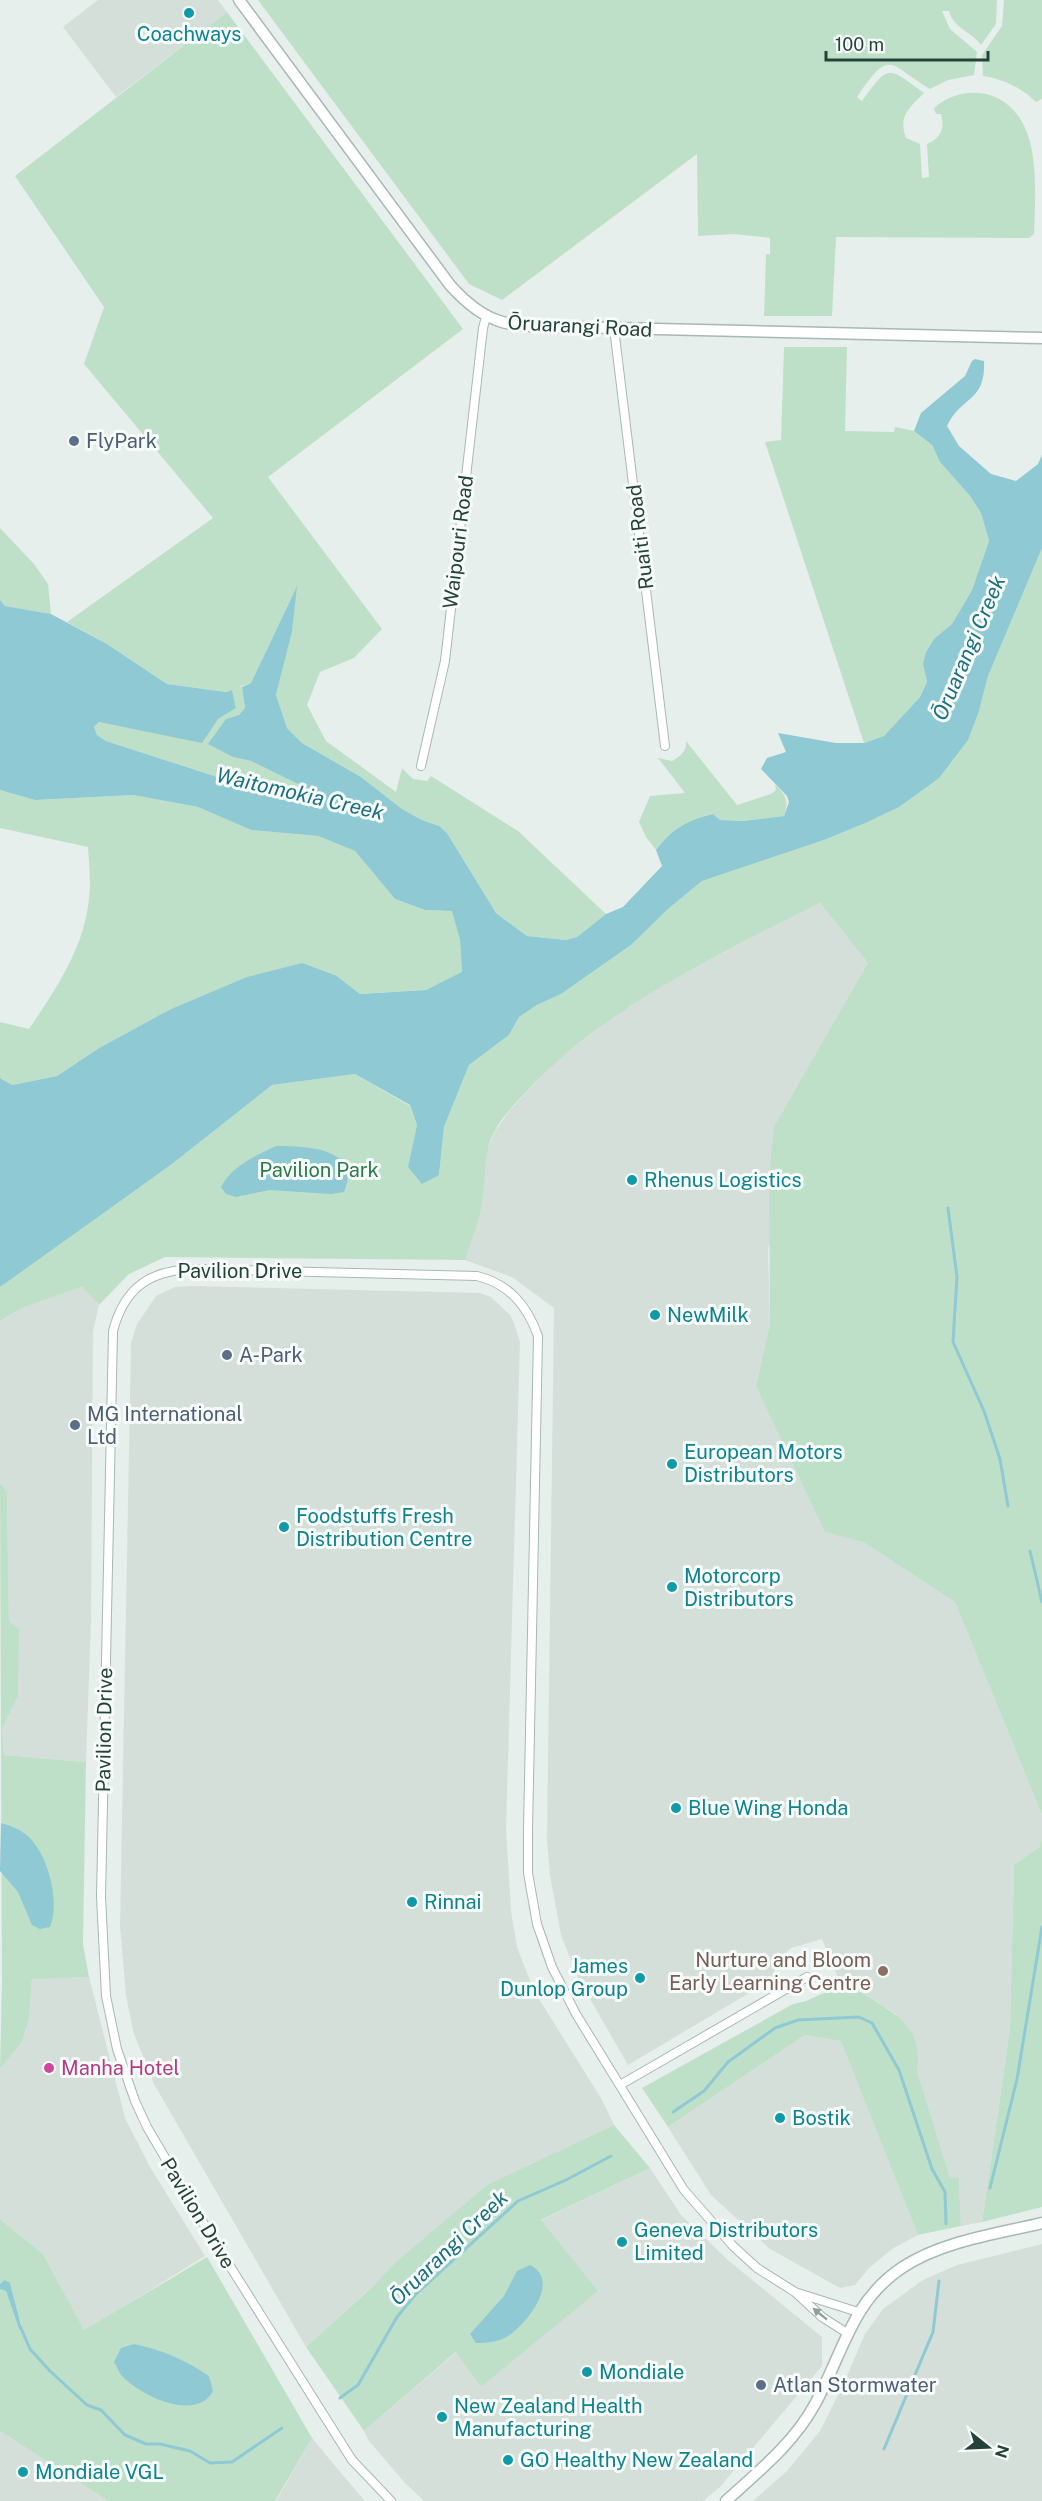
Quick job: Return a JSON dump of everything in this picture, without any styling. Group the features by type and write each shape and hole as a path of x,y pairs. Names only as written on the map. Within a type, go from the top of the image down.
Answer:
{"street":[{"name":"Ōruarangi Road","path":"239,0 450,285 473,309 486,317 518,326 1042,338"},
{"name":"Waipouri Road","path":"421,766 445,661 486,317"},
{"name":"Ruaiti Road","path":"614,328 665,746"},
{"name":"Pavilion Drive","path":"391,2501 352,2460 320,2413 147,2127 135,2101 117,2049 106,1996 101,1897 113,1331 118,1313 133,1290 158,1274 176,1269 477,1276 502,1285 525,1307 537,1336 528,1874 537,1924 552,1967 576,2014 684,2190 733,2246 757,2268 795,2292 822,2317 848,2333"},
{"path":"620,2085 807,1977"},
{"path":"726,2501 772,2459 797,2432 815,2405 858,2312 868,2296 879,2286 916,2259 946,2247 1042,2223"},
{"name":"Pavilion Drive","path":"795,2292 858,2312"}],"shaded area":[{"name":"Coachways","path":"98,0 218,0 227,12 116,97 63,27"},
{"path":"820,903 868,963 768,1248 770,1323 756,1386 847,1537 863,1542 955,1602 1042,1815 1042,1838 1039,1847 1014,1865 1010,2029 982,2222 961,2226 959,2178 950,2177 917,2071 896,2014 852,1986 841,1985 822,1939 791,1948 780,1958 771,1980 628,2065 578,1978 561,1935 550,1875 547,1839 554,1308 512,1277 465,1260 482,1204 485,1157 495,1131 510,1110 554,1063 614,1016 672,979"},
{"path":"82,1287 99,1305 93,1331 91,1622 86,1762 4,1755 2,1728 18,1696 9,1623 7,1493 0,1483 0,1321 22,1308"},
{"path":"175,1287 479,1293 491,1297 510,1315 520,1342 506,1830 511,1911 517,1947 534,1991 601,2098 614,2125 488,2184 306,2347 154,2084 133,2031 126,1995 120,1926 131,1343 137,1324 156,1296"},
{"path":"89,1977 125,2118 150,2167 205,2256 84,2331 43,2254 0,2219 0,2069 22,2042 29,2020 32,1978"},
{"path":"805,2035 842,2041 918,2235 892,2249 869,2268 855,2285 840,2288 770,2249 711,2195 668,2127"},
{"path":"650,2168 681,2215 729,2261 822,2337 822,2366 720,2487 703,2501 424,2501 405,2483 369,2441 364,2431 457,2352 481,2387 597,2290 540,2221"},
{"path":"1042,2244 1042,2501 753,2501 787,2471 820,2431 865,2334 883,2309 923,2280 957,2265"},
{"name":"Mondiale VGL","path":"0,2431 108,2501 0,2501"},
{"path":"312,2438 341,2473 365,2501 276,2501"}],"green space":[{"path":"258,0 997,0 996,24 981,45 954,22 949,11 942,11 950,29 977,52 974,75 948,80 930,89 897,67 884,66 868,81 857,97 862,101 878,80 889,73 903,78 924,93 906,113 903,124 906,138 920,144 922,178 929,177 927,144 939,136 942,128 941,114 936,114 934,108 952,97 965,93 986,94 1004,102 1017,115 1026,131 1032,150 1035,192 1034,234 1029,238 836,237 832,316 764,316 766,254 770,254 770,238 734,234 698,236 697,154 502,300 469,284"},
{"path":"1004,0 1042,0 1042,99 1036,102 1025,92 1012,85 983,76 982,55 1002,26"},
{"path":"227,12 463,329 268,477 382,629 354,658 320,672 307,705 326,741 396,792 402,768 413,779 427,781 431,776 518,831 606,914 577,937 566,940 527,936 496,913 447,833 439,826 402,809 361,777 302,743 287,728 276,695 292,632 296,588 251,683 239,687 242,687 245,708 239,715 226,719 233,757 251,761 302,786 309,792 287,793 267,783 242,785 106,741 97,735 94,727 99,722 153,732 218,719 236,708 232,690 226,692 167,684 107,644 67,622 213,518 84,364 104,307 15,176"},
{"path":"784,347 847,347 845,431 894,432 895,427 914,431 932,445 940,462 970,496 981,513 989,541 972,590 952,624 935,638 923,664 927,682 920,697 884,736 864,743 765,442 781,440"},
{"path":"0,528 34,564 48,584 51,614 5,606 0,600"},
{"name":"Pavilion Park","path":"1042,548 1042,1815 955,1602 863,1542 825,1532 756,1386 770,1323 769,1178 774,1127 868,963 820,903 704,963 629,1007 560,1059 529,1089 501,1120 490,1141 481,1210 465,1260 165,1257 129,1274 99,1305 82,1287 22,1308 0,1321 0,1287 6,1281 172,1164 272,1085 355,1074 410,1106 417,1125 408,1168 439,1175 444,1127 469,1065 509,1035 519,1017 537,1005 561,994 631,945 668,909 702,881 824,840 863,824 979,711 988,676"},
{"path":"686,741 737,805 771,794 776,790 775,784 786,798 784,816 744,821 720,820 713,814 704,816 674,831 656,850 646,837 639,822 650,796 685,793 658,758 672,761 681,755"},
{"path":"0,790 35,800 133,795 198,807 251,830 318,836 355,851 395,899 425,910 453,911 460,940 462,973 426,990 360,994 337,976 169,1010 99,1048 57,1076 12,1085 0,1078 0,1022 29,1029 59,983 75,951 86,917 90,873 88,847 0,828"},
{"path":"0,1483 7,1492 9,1622 19,1629 18,1696 2,1728 4,1755 86,1762 83,1944 89,1977 32,1979 29,2020 22,2042 0,2069 2,1984"},
{"path":"1042,1838 1042,2207 982,2222 1010,2029 1014,1865 1039,1847"},
{"path":"841,1985 858,1991 895,2014 909,2028 914,2037 918,2058 917,2071 950,2177 959,2178 961,2226 918,2235 841,2041 805,2035 668,2127 642,2088 793,2004 806,2001"},
{"path":"614,2125 650,2168 541,2220 598,2291 481,2387 456,2352 364,2431 306,2347 395,2263 488,2184"},
{"path":"0,2219 43,2254 84,2330 207,2257 312,2438 275,2501 108,2501 0,2431 0,2289 6,2291 19,2329 22,2328 10,2283 0,2284"}],"water":[{"name":"Waitomokia Creek","path":"975,359 984,361 981,384 977,392 959,409 947,426 959,446 991,474 1016,481 1038,464 1042,455 1042,548 988,676 979,711 968,740 939,778 899,807 863,824 824,840 702,881 668,909 631,945 561,994 537,1005 519,1017 509,1035 469,1065 444,1127 439,1175 422,1184 408,1167 417,1125 410,1105 355,1074 272,1085 172,1164 0,1287 0,1078 12,1085 57,1076 99,1048 169,1010 247,977 302,963 337,976 360,994 426,990 462,972 460,940 452,911 425,910 395,899 355,851 318,836 251,830 198,807 133,795 35,800 0,790 0,600 5,606 51,614 107,644 167,684 226,692 232,690 236,708 218,719 202,743 99,722 94,727 97,735 106,741 242,785 267,783 282,792 297,794 309,791 251,761 233,757 208,744 226,719 239,715 245,708 242,687 251,683 297,586 292,632 276,695 287,728 302,743 361,777 402,809 439,826 447,833 496,913 527,936 566,940 577,937 606,914 623,907 662,866 656,850 681,826 713,814 720,820 743,821 784,816 789,802 787,796 761,769 767,758 786,752 778,733 836,743 864,743 884,736 920,697 927,682 923,664 926,652 935,638 952,624 972,590 989,541 981,513 970,496 940,462 932,445 914,431 921,413 965,376"},
{"path":"276,1146 316,1149 339,1158 346,1166 348,1177 344,1192 331,1194 269,1190 236,1197 226,1194 221,1187 231,1173 245,1162"},
{"path":"1,1823 27,1835 43,1857 53,1893 53,1917 50,1927 40,1929 32,1925 18,1892 0,1871"},
{"path":"530,2265 539,2272 542,2281 542,2291 532,2312 516,2330 504,2338 493,2342 476,2343 470,2334 504,2296 517,2271"},
{"path":"5,2280 10,2283 22,2329 19,2329 6,2291 0,2289 0,2284"},
{"path":"134,2344 182,2360 200,2370 209,2376 213,2391 205,2400 194,2405 181,2405 154,2397 129,2383 121,2375 114,2362 121,2348"}],"waterway":[{"path":"948,1208 957,1277 953,1342 984,1411 1000,1459 1008,1506"},
{"path":"1030,1551 1042,1602"},
{"path":"990,2188 1017,2079 1042,1927"},
{"name":"Ōruarangi Creek","path":"673,2112 704,2091 728,2062 775,2028 798,2020 859,2017 872,2023 899,2070 932,2169 945,2192 946,2224"},
{"name":"Ōruarangi Creek","path":"340,2398 358,2385 397,2317 416,2294 518,2201 566,2180 611,2156"},
{"path":"884,2449 933,2332 939,2281"},
{"name":"Ōruarangi Creek","path":"20,2326 30,2349 50,2371 87,2405 101,2410 125,2435 146,2444 160,2444 190,2451 210,2463 232,2462 282,2428"}],"place":[{"name":"Coachways","path":"189,13"},
{"name":"FlyPark","path":"74,441"},
{"name":"Rhenus Logistics","path":"632,1180"},
{"name":"NewMilk","path":"655,1315"},
{"name":"A-Park","path":"227,1355"},
{"name":"MG International Ltd","path":"75,1425"},
{"name":"European Motors Distributors","path":"672,1464"},
{"name":"Foodstuffs Fresh Distribution Centre","path":"284,1527"},
{"name":"Motorcorp Distributors","path":"672,1587"},
{"name":"Blue Wing Honda","path":"676,1808"},
{"name":"Rinnai","path":"412,1902"},
{"name":"Nurture and Bloom Early Learning Centre","path":"883,1971"},
{"name":"James Dunlop Group","path":"640,1978"},
{"name":"Manha Hotel","path":"49,2068"},
{"name":"Bostik","path":"780,2118"},
{"name":"Geneva Distributors Limited","path":"622,2242"},
{"name":"Mondiale","path":"587,2372"},
{"name":"Atlan Stormwater","path":"761,2385"},
{"name":"New Zealand Health Manufacturing","path":"442,2417"},
{"name":"GO Healthy New Zealand","path":"508,2460"},
{"name":"Mondiale VGL","path":"23,2472"}]}
